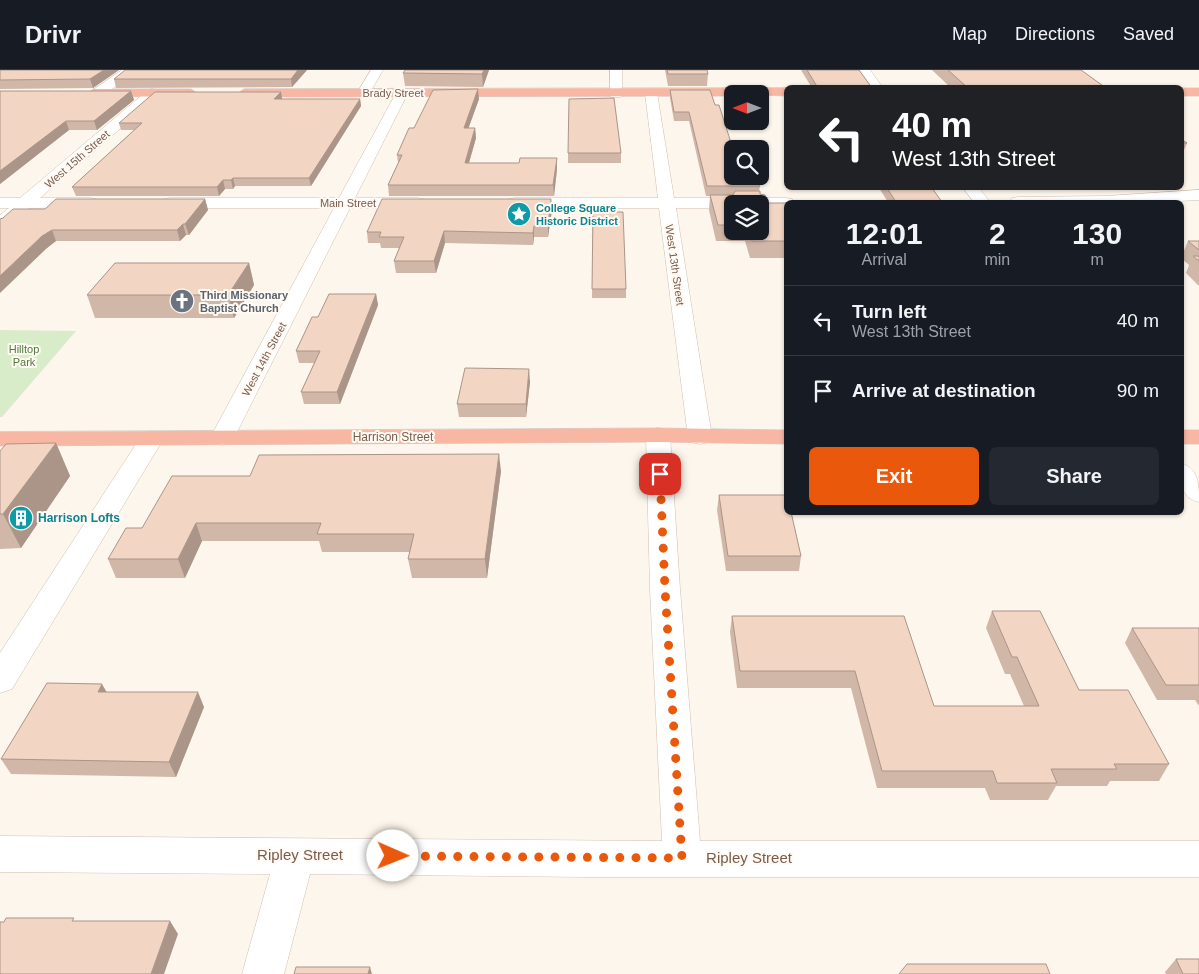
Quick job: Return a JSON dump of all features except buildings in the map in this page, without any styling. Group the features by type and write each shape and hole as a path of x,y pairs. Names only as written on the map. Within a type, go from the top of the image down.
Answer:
{"highway":[{"name":"Brady Street","path":"228,93 616,94 784,92"},
{"path":"1184,92 1199,92"},
{"path":"81,93 200,93"},
{"name":"Harrison Street","path":"0,439 784,437"},
{"path":"1184,437 1199,437"}],"street":[{"path":"98,93 130,70"},
{"path":"363,93 377,70"},
{"path":"616,70 616,94"},
{"path":"864,70 875,85"},
{"name":"West 15th Street","path":"0,224 153,93"},
{"name":"West 14th Street","path":"222,438 402,93"},
{"name":"West 13th Street","path":"651,93 700,437"},
{"path":"973,190 980,200"},
{"path":"1122,200 1199,195"},
{"path":"0,203 105,203"},
{"name":"Main Street","path":"154,203 433,203"},
{"path":"501,203 784,203"},
{"path":"1184,206 1199,208"},
{"path":"658,436 665,589 682,858"},
{"path":"0,680 152,438"},
{"path":"1184,475 1199,494"},
{"name":"Ripley Street","path":"0,854 295,855 589,859 1199,859"},
{"path":"263,974 295,855"}],"green space":[{"name":"Hilltop Park","path":"0,330 76,331 2,417 0,417"}],"place":[{"name":"College Square Historic District","path":"519,214"},
{"name":"Third Missionary Baptist Church","path":"182,301"},
{"name":"Harrison Lofts","path":"21,518"}],"route":[{"path":"393,856 589,859 682,858 665,589 660,474"}]}
